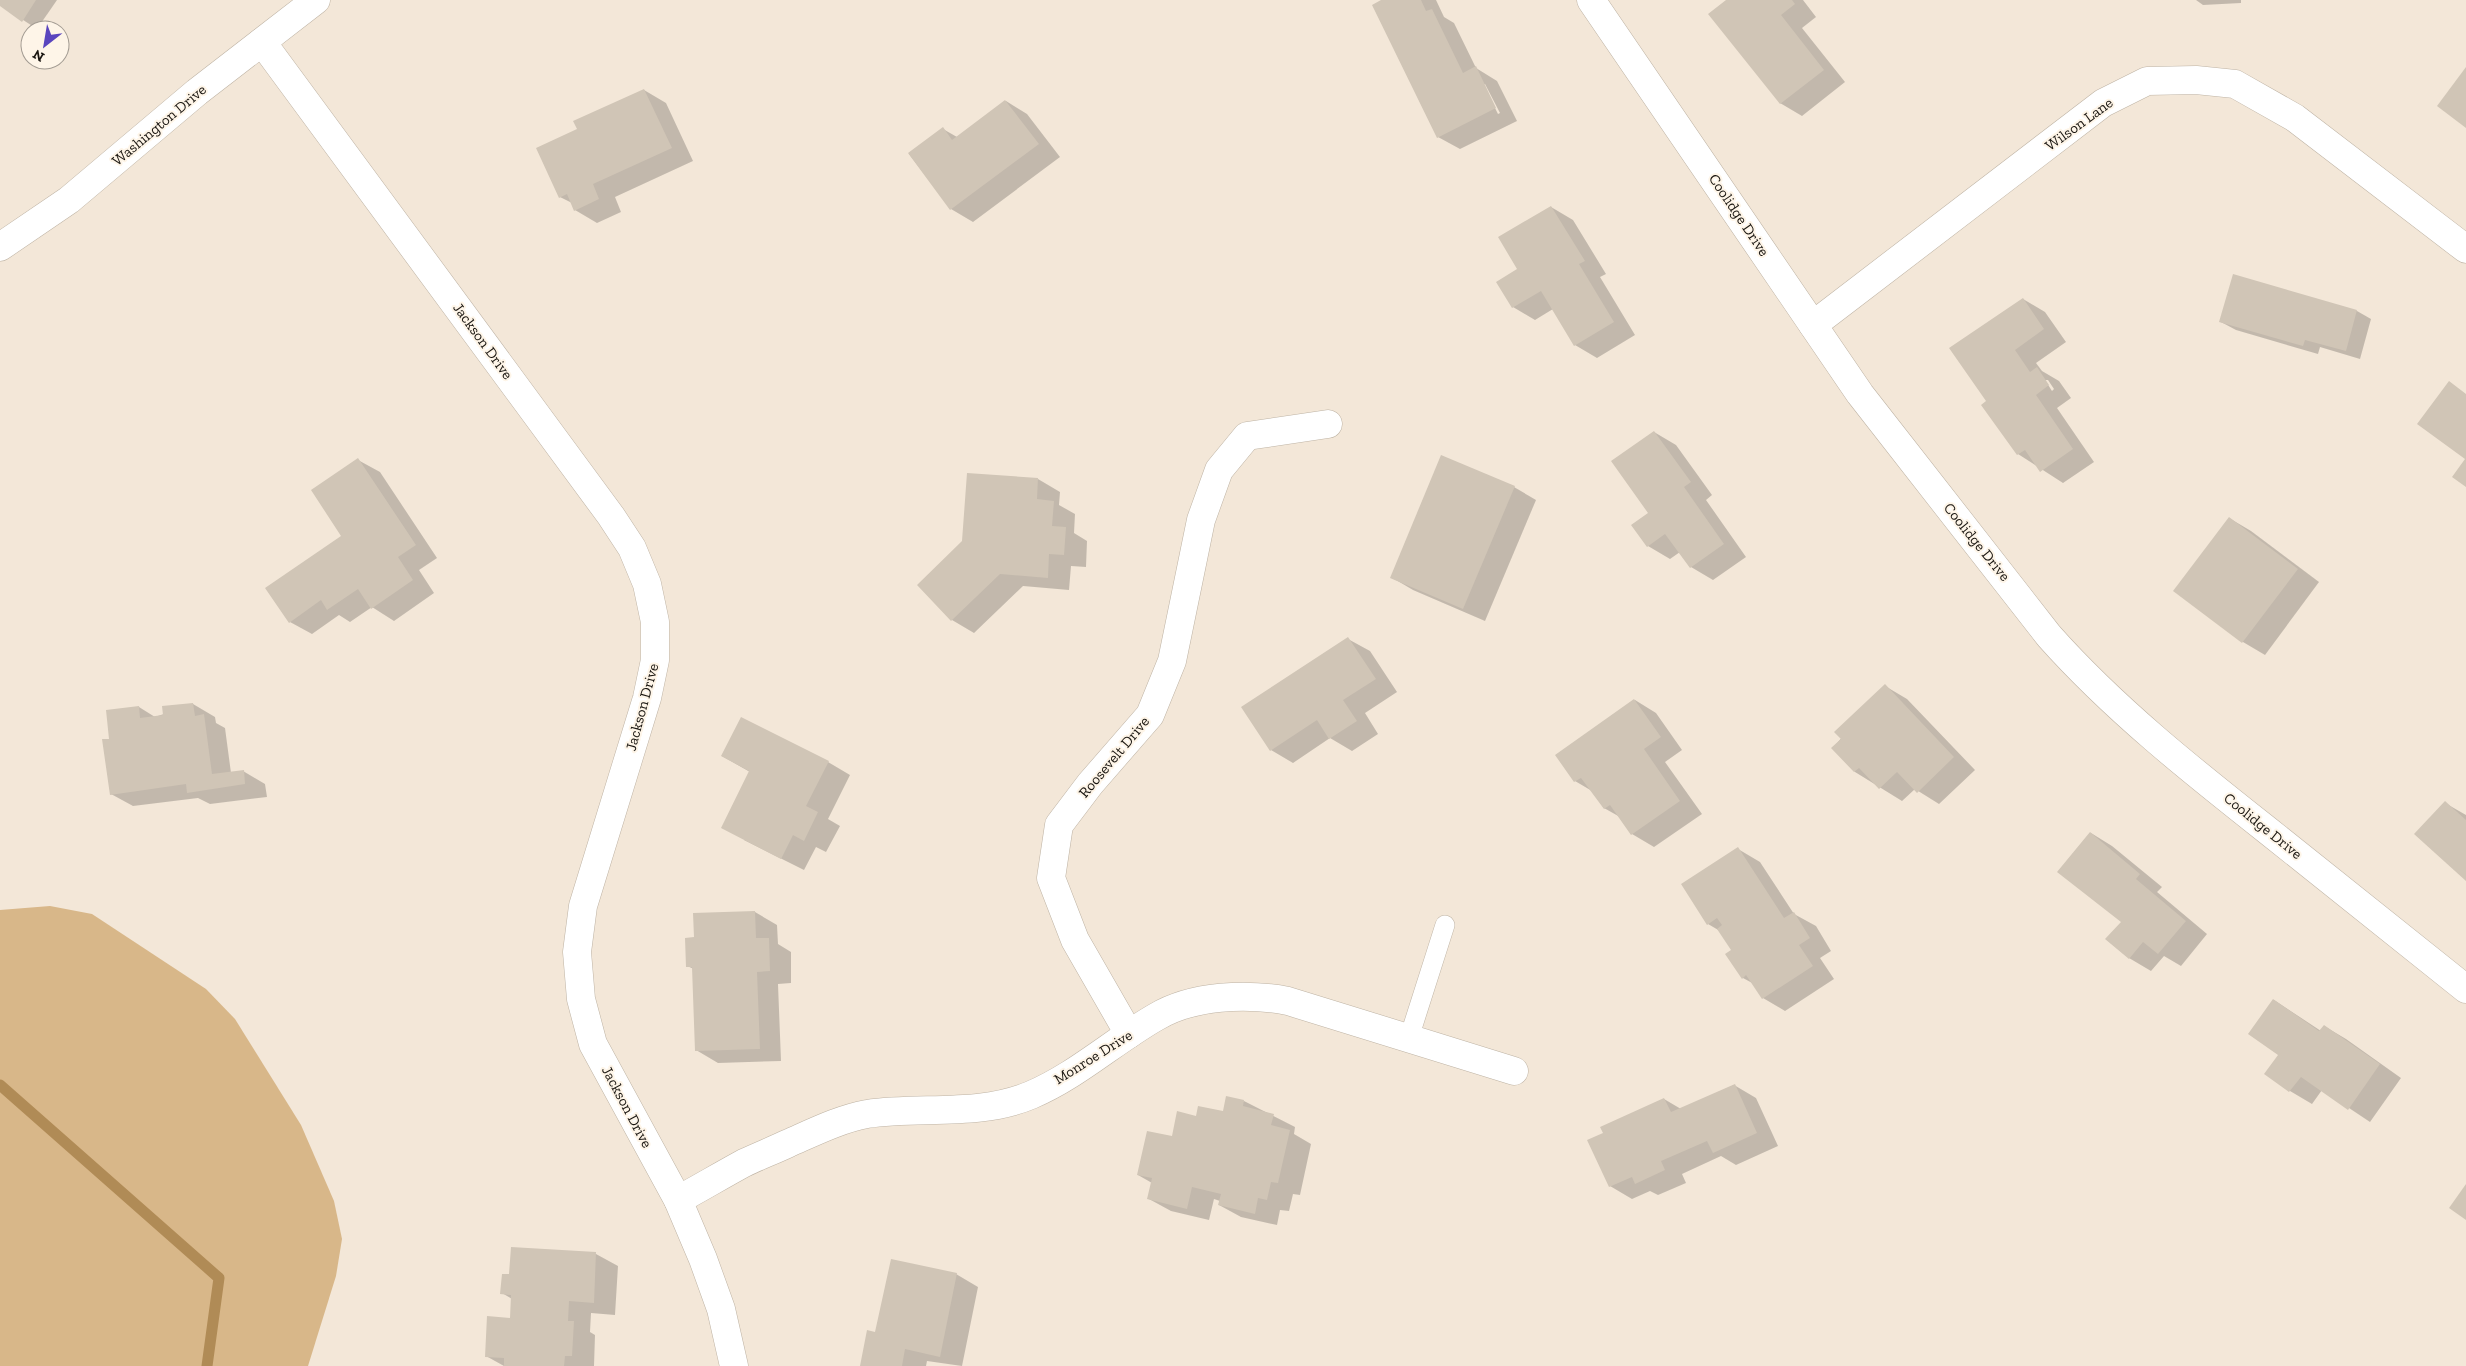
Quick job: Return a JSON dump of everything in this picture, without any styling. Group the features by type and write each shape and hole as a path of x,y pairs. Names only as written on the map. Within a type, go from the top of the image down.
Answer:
{"street":[{"name":"Washington Drive","path":"0,247 68,200 197,92 316,0"},
{"name":"Coolidge Drive","path":"1591,0 1866,402 2050,636 2080,671 2142,728 2206,781 2466,989"},
{"name":"Jackson Drive","path":"262,42 605,508 622,532 641,565 655,622 652,679 583,906 579,928 578,975 581,999 593,1044 678,1200 704,1259 721,1309 734,1366"},
{"name":"Wilson Lane","path":"1813,324 2103,103 2147,81 2196,80 2235,84 2295,118 2466,249"},
{"name":"Roosevelt Drive","path":"1129,1034 1075,940 1051,878 1059,825 1090,784 1150,715 1172,661 1201,520 1219,470 1246,436 1328,424"},
{"name":"Monroe Drive","path":"678,1200 744,1163 838,1122 865,1114 942,1111 982,1107 1032,1095 1157,1016 1199,1002 1229,997 1262,996 1320,1009 1514,1071"}],"lane":[{"path":"1409,1038 1445,925"}],"shaded area":[{"path":"50,906 92,914 206,989 235,1019 301,1125 334,1201 342,1239 336,1276 308,1366 0,1366 0,910"}],"building":[{"path":"0,0 36,0 23,20 20,21 0,6"},
{"path":"1381,0 1421,0 1426,11 1432,9 1463,73 1476,66 1496,108 1437,138 1372,5"},
{"path":"1726,0 1792,0 1795,4 1781,15 1824,70 1780,104 1708,14"},
{"path":"2466,67 2466,128 2437,106"},
{"path":"644,89 672,148 593,184 599,199 574,211 567,194 559,198 536,148 577,129 573,121"},
{"path":"1005,100 1039,144 950,210 908,153 943,127 952,140"},
{"path":"1551,206 1585,261 1579,264 1614,322 1574,346 1541,291 1512,308 1496,282 1517,269 1498,237"},
{"path":"2233,274 2357,310 2346,351 2305,340 2303,346 2219,322"},
{"path":"2023,298 2044,329 2015,350 2030,372 2037,367 2049,385 2036,395 2073,449 2040,472 2025,450 2017,455 1981,405 1986,401 1949,348"},
{"path":"2449,381 2466,394 2466,487 2452,477 2465,459 2417,424"},
{"path":"1654,431 1691,482 1684,487 1724,544 1690,568 1665,534 1647,547 1631,525 1648,513 1611,461"},
{"path":"1441,455 1515,486 1463,609 1390,578"},
{"path":"358,458 416,545 398,557 413,580 371,609 358,589 327,610 321,600 289,623 265,588 341,536 311,490"},
{"path":"967,473 1038,478 1037,499 1054,501 1052,526 1066,527 1064,555 1049,554 1048,578 1000,574 951,621 917,585 962,541"},
{"path":"2229,517 2298,569 2242,643 2173,591"},
{"path":"1348,637 1376,679 1343,700 1357,721 1329,739 1317,720 1270,751 1241,707"},
{"path":"1885,684 1954,757 1917,793 1897,772 1879,789 1859,768 1854,772 1831,748 1841,739 1834,732"},
{"path":"1634,699 1661,737 1644,749 1680,801 1631,835 1610,805 1604,809 1581,778 1574,782 1555,755"},
{"path":"193,703 195,716 204,714 212,774 244,770 245,784 187,793 186,784 110,795 102,739 109,739 106,710 139,706 140,718 163,715 162,706"},
{"path":"741,717 829,761 806,806 818,812 804,841 793,835 781,859 721,828 749,771 721,756"},
{"path":"2445,801 2466,820 2466,881 2414,834"},
{"path":"2090,832 2140,874 2136,879 2186,921 2158,954 2143,942 2129,959 2105,939 2121,922 2057,872"},
{"path":"1738,847 1784,918 1794,912 1810,938 1799,945 1813,966 1762,999 1746,975 1742,979 1725,954 1731,950 1717,929 1722,925 1717,918 1707,925 1681,884"},
{"path":"755,911 756,938 769,938 770,971 757,972 760,1049 695,1051 692,967 686,967 685,938 694,937 693,913"},
{"path":"2273,999 2319,1031 2324,1025 2380,1064 2348,1110 2301,1077 2289,1092 2264,1074 2278,1055 2248,1034"},
{"path":"1735,1084 1757,1133 1713,1153 1707,1141 1661,1161 1665,1170 1635,1184 1632,1177 1609,1187 1587,1140 1603,1133 1600,1127 1664,1098 1671,1112"},
{"path":"1226,1096 1244,1100 1243,1106 1274,1114 1271,1125 1290,1130 1278,1183 1271,1182 1267,1200 1258,1198 1255,1214 1218,1205 1221,1194 1192,1187 1187,1209 1147,1199 1152,1178 1137,1175 1147,1131 1172,1136 1177,1111 1196,1116 1198,1106 1223,1111"},
{"path":"2466,1184 2466,1220 2449,1208"},
{"path":"511,1247 596,1252 594,1303 569,1301 568,1321 574,1321 572,1356 565,1356 564,1366 504,1366 504,1358 485,1357 487,1316 510,1318 511,1295 500,1294 502,1274 509,1274"},
{"path":"891,1259 957,1273 940,1357 905,1349 902,1366 860,1366 867,1330 875,1332"}],"waterway":[{"path":"0,1085 219,1278 207,1366"}]}
